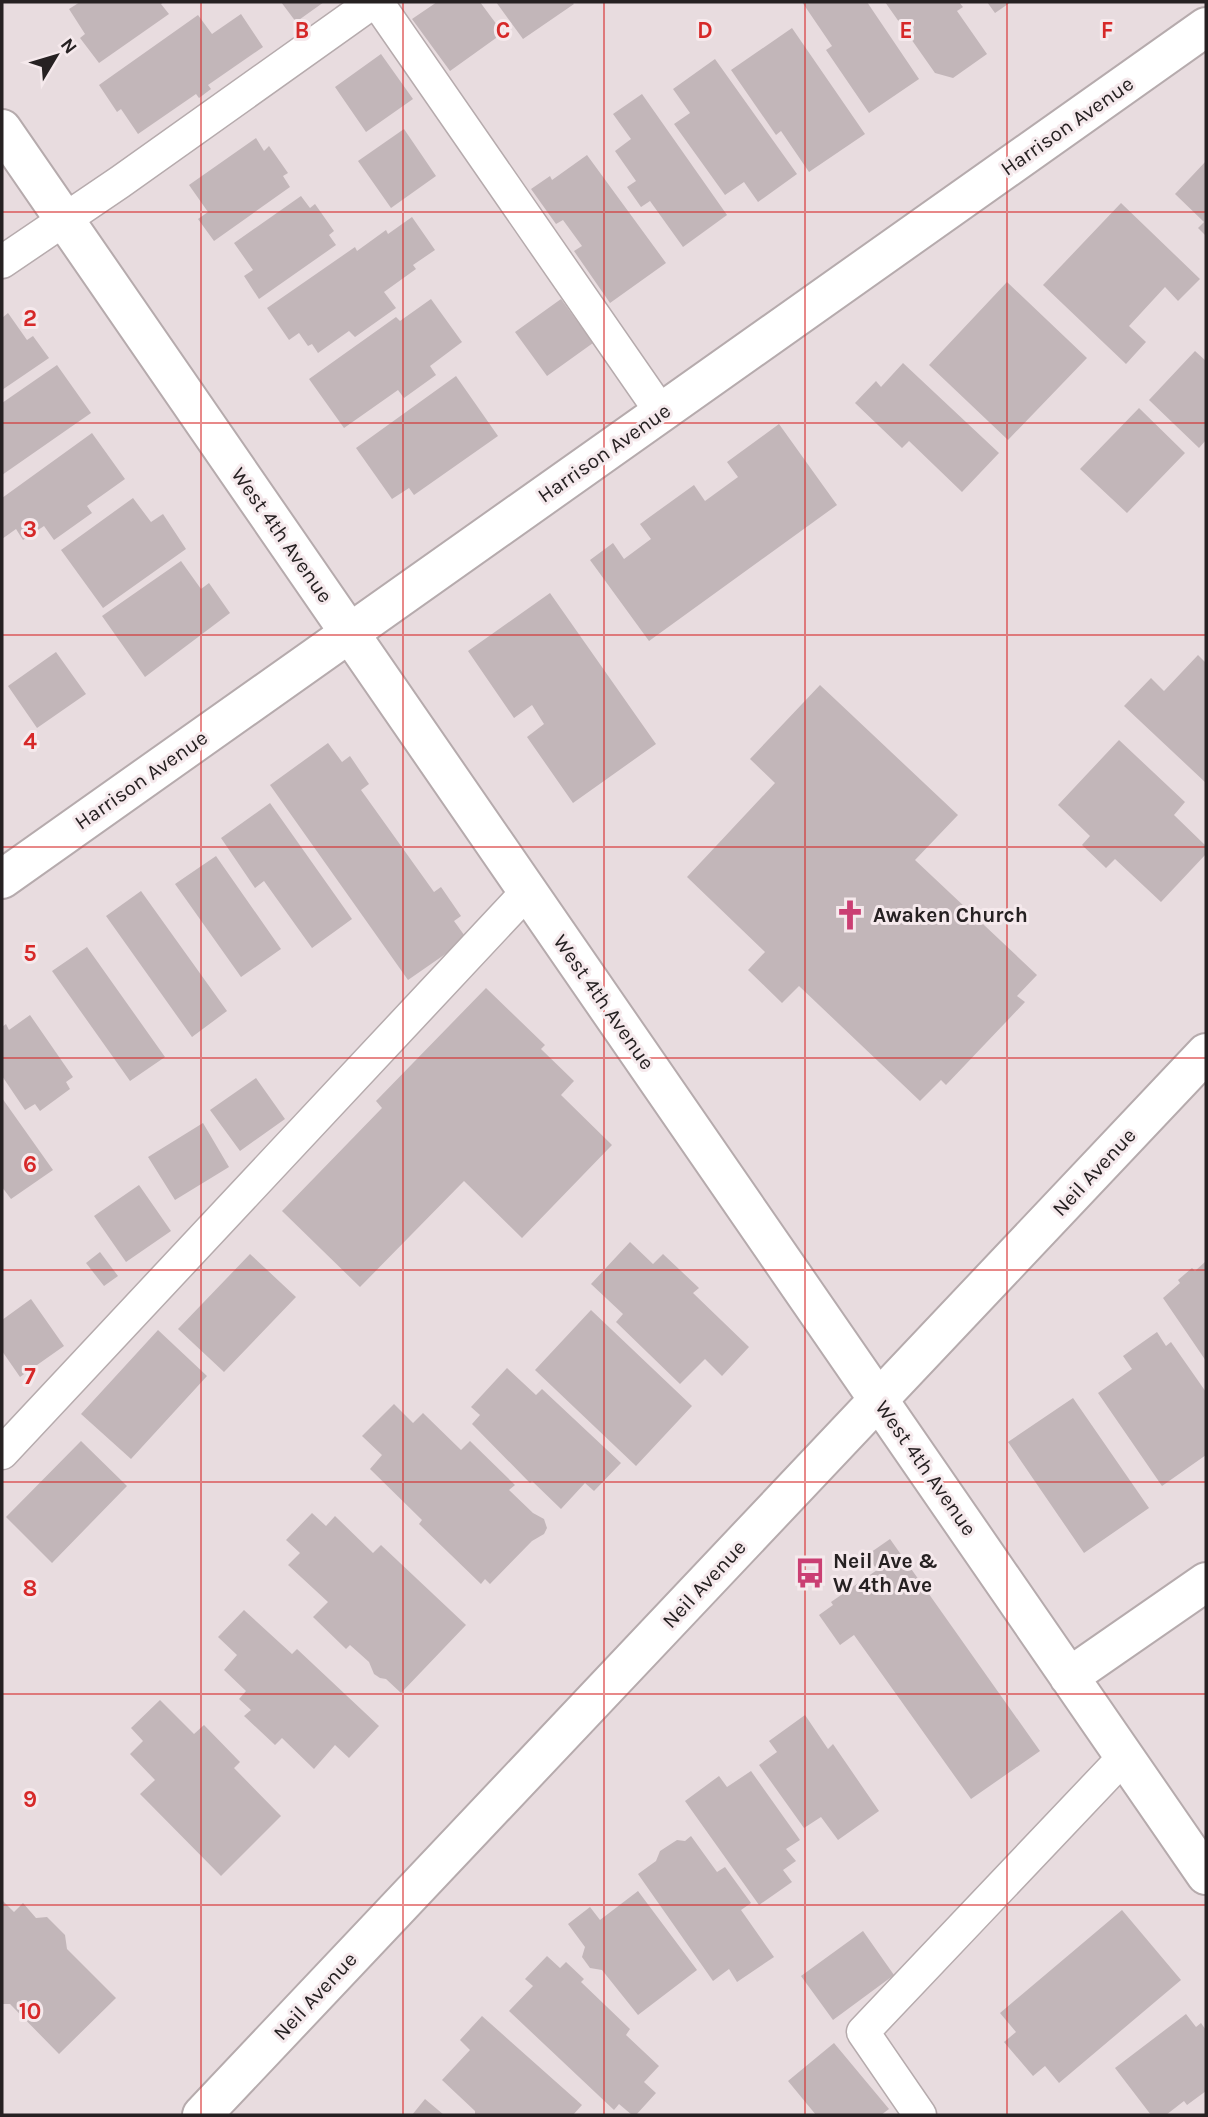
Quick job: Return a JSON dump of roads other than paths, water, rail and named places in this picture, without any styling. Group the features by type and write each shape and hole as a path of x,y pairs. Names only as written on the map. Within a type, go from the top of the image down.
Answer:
{"street":[{"name":"Harrison Avenue","path":"2,879 1206,27"},
{"name":"West 4th Avenue","path":"2,128 1206,1875"},
{"name":"Neil Avenue","path":"202,2115 1206,1053"},
{"path":"1069,1677 1206,1582"}],"lane":[{"path":"2,262 375,2 661,412"},
{"path":"2,1453 528,891"},
{"path":"920,2115 863,2032 1124,1757"}],"place":[{"name":"Awaken Church","path":"850,915"},
{"name":"Neil Ave & W 4th Ave","path":"810,1573"}]}
